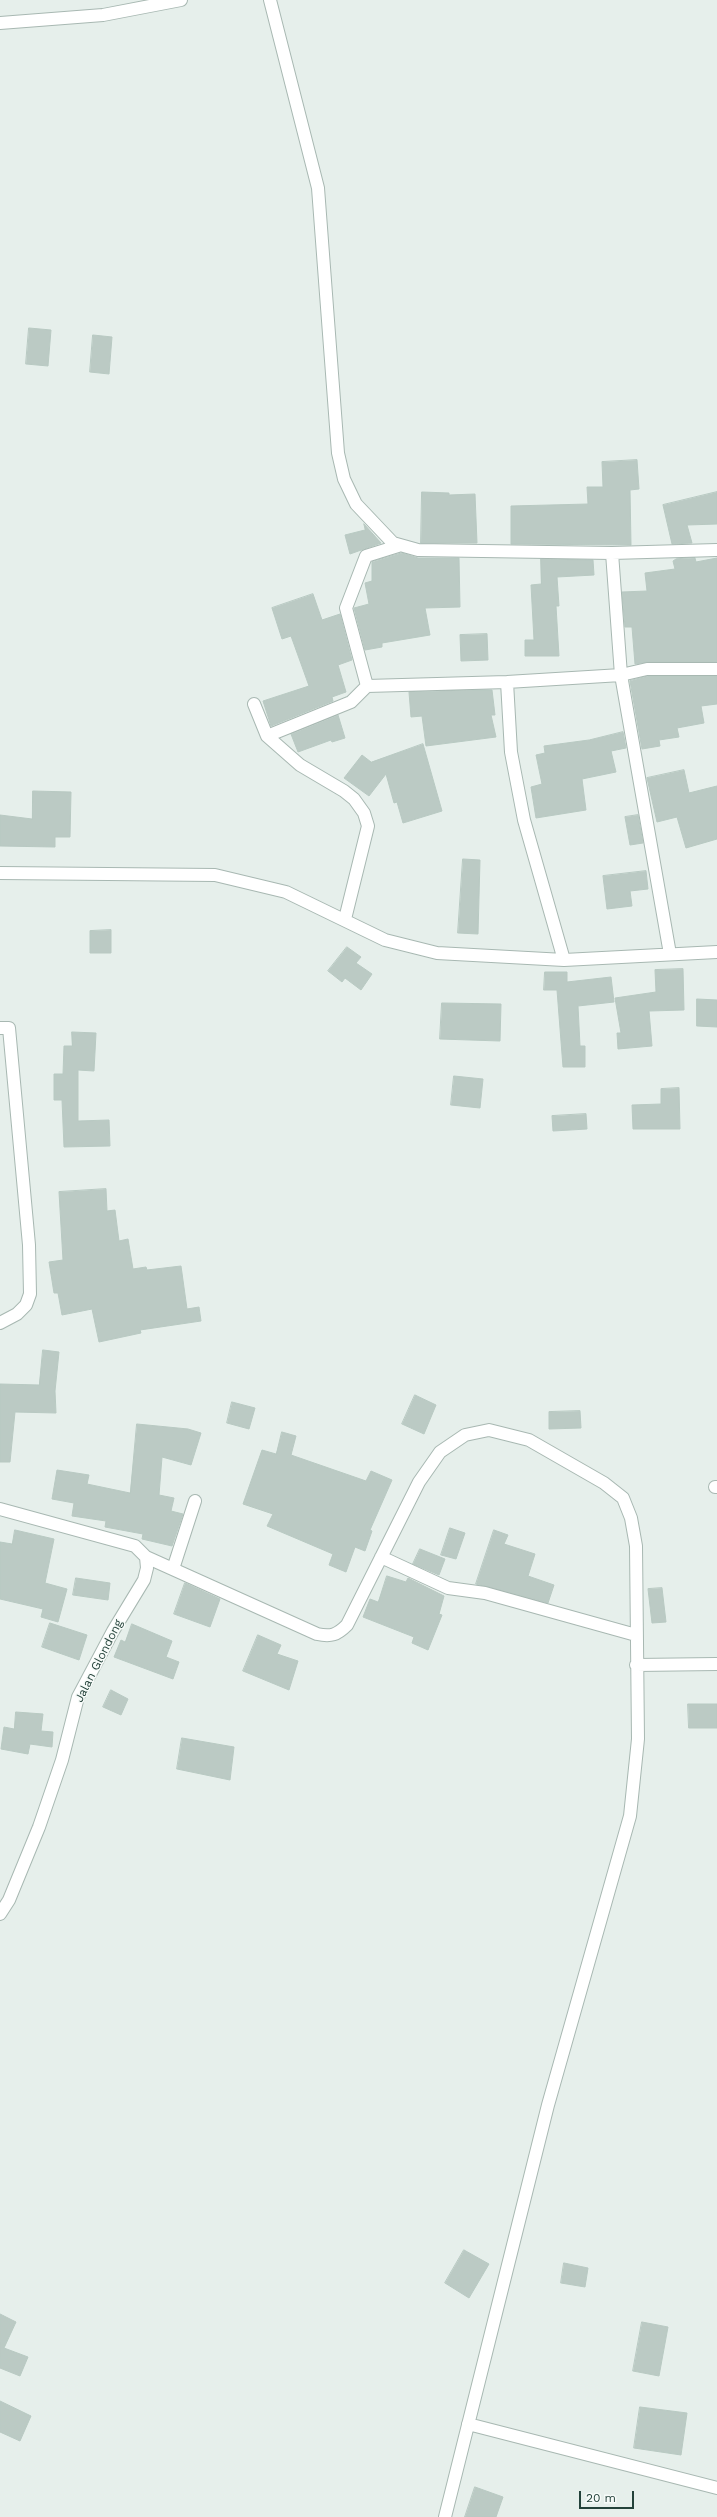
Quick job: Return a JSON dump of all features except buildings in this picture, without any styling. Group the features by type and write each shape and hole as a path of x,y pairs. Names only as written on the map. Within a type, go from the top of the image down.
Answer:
{"street":[{"path":"0,23 103,15 181,0"},
{"path":"270,0 318,188 338,453 344,480 356,504 398,546"},
{"path":"367,686 346,604 366,556 398,546 418,550 612,552 717,550"},
{"path":"612,552 621,675 670,954"},
{"path":"267,736 351,702 367,686 507,682 621,675 647,669 717,668"},
{"path":"507,682 511,752 524,820 564,960"},
{"path":"254,704 267,736 300,765 344,791 364,813 368,826 345,919"},
{"path":"0,873 215,875 286,892 386,940 437,953 564,960 717,952"},
{"path":"0,1028 9,1028 29,1245 30,1294 26,1306 17,1314 0,1323"},
{"path":"0,1509 136,1546 146,1557 316,1634 328,1637 338,1634 347,1625 419,1482 440,1452 465,1435 489,1430 529,1440 604,1483 623,1498 631,1518 636,1546 636,1665 638,1739 630,1816 548,2105 445,2517"},
{"path":"173,1569 195,1501"},
{"name":"Jalan Glondong","path":"0,1914 9,1900 38,1827 62,1760 78,1697 113,1631 144,1580 148,1568 146,1557"},
{"path":"381,1557 448,1588 486,1593 636,1635"},
{"path":"636,1665 717,1664"},
{"path":"468,2424 717,2488"}]}
